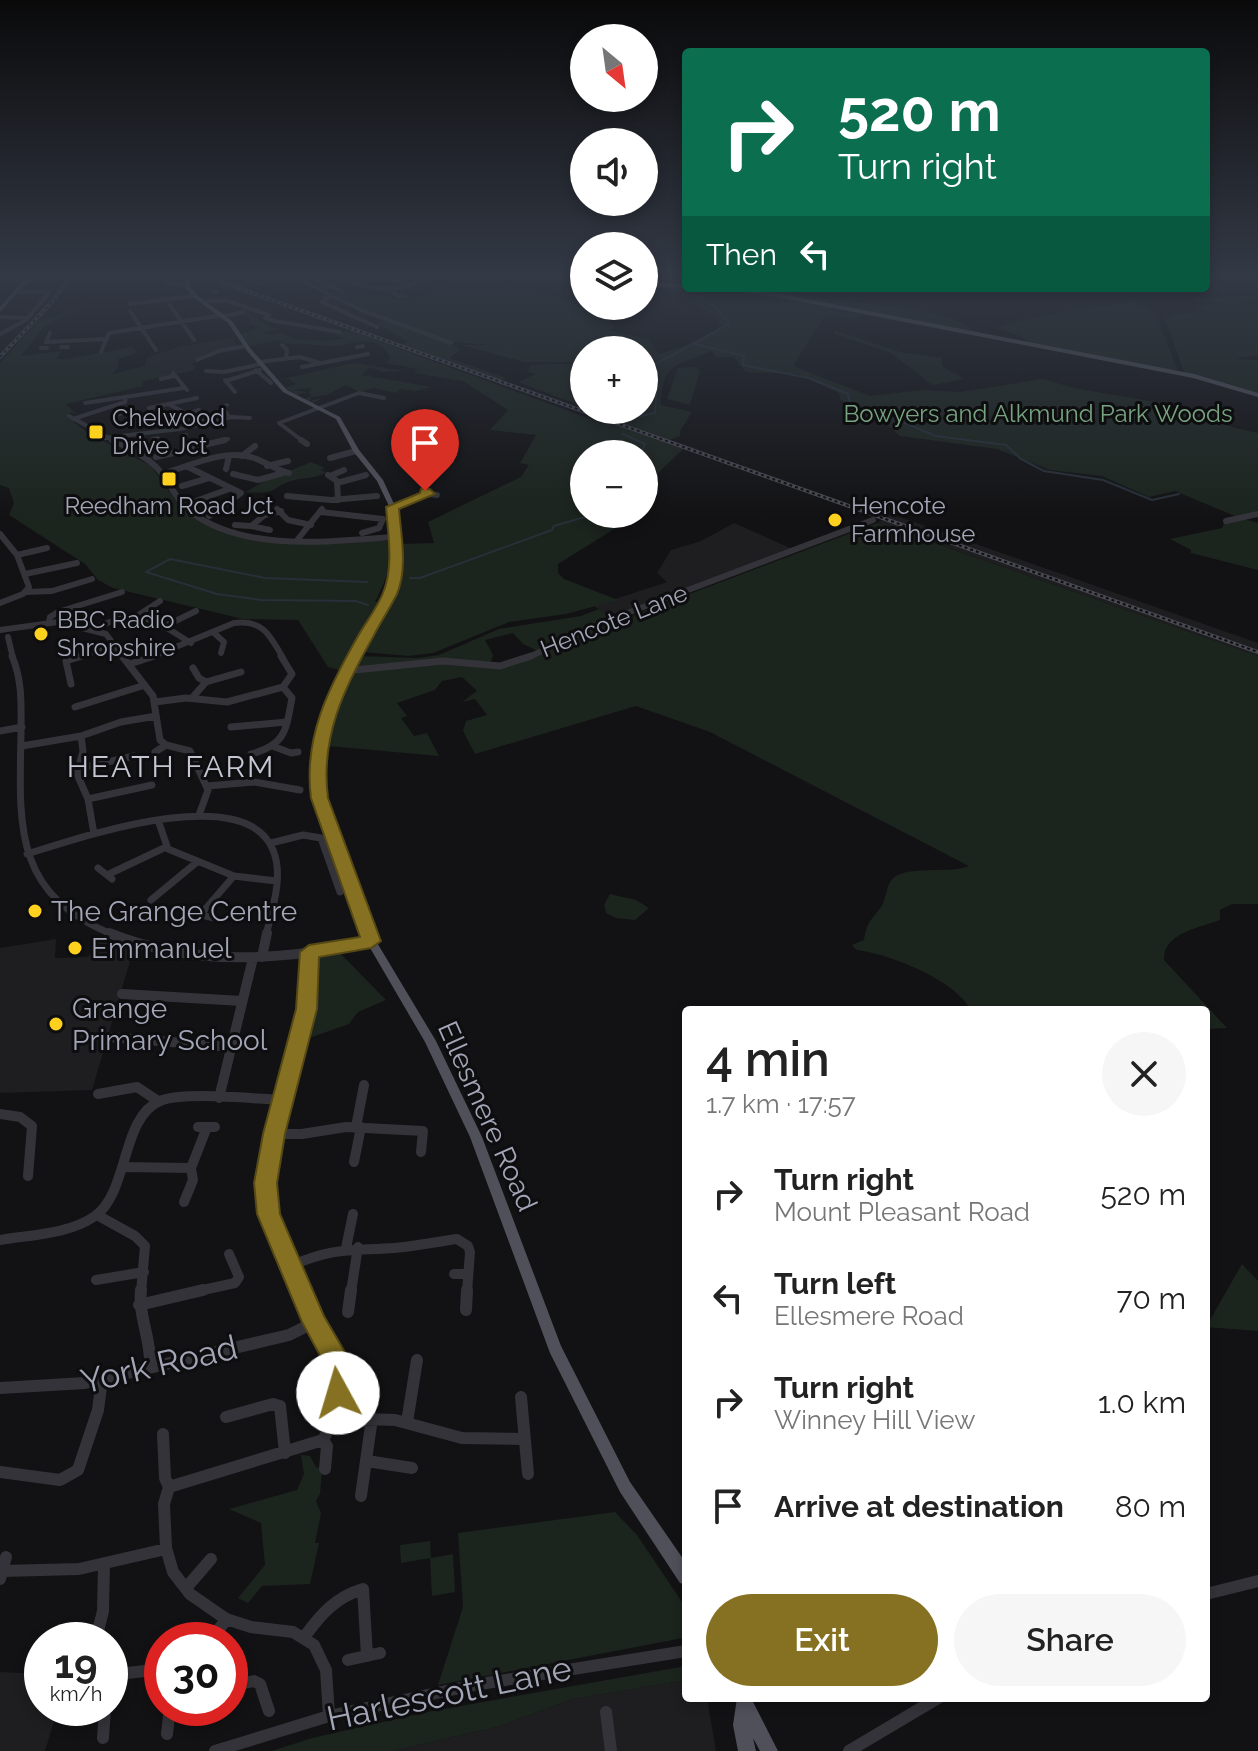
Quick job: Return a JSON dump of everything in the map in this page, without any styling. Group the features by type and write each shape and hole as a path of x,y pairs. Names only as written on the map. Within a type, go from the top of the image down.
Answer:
{"main road":[{"name":"Ellesmere Road","path":"252,355 285,391 338,418 356,451 380,480 392,507 396,566 390,593 345,671 328,708 322,730 317,779 324,815 371,941 453,1086 476,1137 555,1348 625,1487 682,1571"},
{"path":"1084,355 1194,376 1258,395"},
{"path":"744,1702 742,1725 747,1751"},
{"path":"745,1702 769,1751"}],"street":[{"path":"200,359 220,355"},
{"path":"302,368 369,355"},
{"path":"235,392 223,377 286,357 306,357 321,363"},
{"path":"206,371 219,373 260,366"},
{"name":"Ellesmere Road","path":"260,366 271,383"},
{"path":"86,402 147,391 186,389 174,375 161,379"},
{"path":"307,444 279,423 361,392 381,399"},
{"path":"126,397 124,404 114,408 71,418 145,459 162,474 184,506 206,521 252,534 298,539 395,537"},
{"path":"149,408 197,398"},
{"path":"168,404 204,422"},
{"path":"224,406 229,417"},
{"path":"114,408 119,416"},
{"path":"160,417 199,410"},
{"path":"103,438 129,431 185,434 204,422 229,417 247,418"},
{"path":"154,431 154,439"},
{"path":"156,457 228,439"},
{"path":"242,456 251,446"},
{"path":"196,448 209,459"},
{"path":"326,457 356,451"},
{"path":"162,474 229,456 261,460 267,466 286,473 261,480 233,475"},
{"path":"223,468 229,456"},
{"path":"267,466 276,460 288,461"},
{"path":"188,467 229,489 239,491 240,495 209,516"},
{"path":"338,500 337,483 329,475 344,470"},
{"path":"337,483 366,476"},
{"path":"182,486 209,478"},
{"path":"192,502 229,489"},
{"path":"392,507 427,492 437,495"},
{"path":"287,496 338,500 377,496"},
{"path":"298,539 321,512 324,500"},
{"path":"251,526 278,510 291,521 311,525"},
{"path":"321,512 383,518 381,526 374,531 343,534"},
{"path":"1226,521 1258,514"},
{"name":"Hencote Lane","path":"345,671 443,661 500,666 517,662 601,623 873,520"},
{"path":"235,525 270,530"},
{"path":"0,534 17,555 29,587 26,592"},
{"path":"0,545 9,542"},
{"path":"17,555 47,548"},
{"path":"25,574 77,563"},
{"path":"0,603 26,592 52,591 93,579"},
{"path":"49,622 50,617 58,612 118,592"},
{"path":"93,630 114,617 140,614 156,602"},
{"path":"163,627 196,611"},
{"path":"140,614 191,643"},
{"path":"130,664 243,621 263,625 292,674 283,687 234,701 205,702 192,698 155,702"},
{"path":"0,630 63,622 106,634 155,702 160,740 166,745 190,751 208,793 199,815"},
{"path":"9,647 0,642 25,628"},
{"path":"0,630 7,631 20,679 23,836 27,854 35,874 73,915 104,933 177,954 257,957 371,941"},
{"path":"214,633 224,642 225,650"},
{"path":"72,684 66,661 115,644"},
{"path":"192,671 206,682"},
{"path":"192,698 206,682 241,672"},
{"path":"75,707 145,685"},
{"path":"256,752 275,747 282,740 292,698 283,687"},
{"path":"22,746 81,736 121,722 156,716"},
{"path":"236,729 287,722"},
{"path":"0,731 22,727"},
{"path":"81,736 83,751 76,769 88,799 94,834"},
{"path":"155,752 166,745"},
{"path":"275,747 295,754"},
{"path":"76,769 134,756"},
{"path":"207,786 241,781 300,790"},
{"path":"88,799 152,786"},
{"path":"27,854 94,834 199,815 244,822 271,843 276,881 219,1098"},
{"path":"158,820 166,847 233,877 249,881 276,881"},
{"path":"271,843 294,836 319,837 335,890"},
{"path":"98,868 109,877 166,847"},
{"path":"151,900 197,862"},
{"path":"214,918 198,914 233,877"},
{"path":"169,1487 323,1440 335,1418 339,1379 336,1359 315,1322 290,1266 269,1214 266,1197 267,1164 306,1009 309,952"},
{"path":"130,991 242,1001"},
{"path":"115,1040 232,1047"},
{"path":"354,1162 364,1085"},
{"path":"98,1094 137,1087 158,1101"},
{"path":"0,1240 76,1226 97,1215 111,1196 140,1118 158,1101 177,1097 283,1100"},
{"path":"0,1114 20,1117 32,1126 28,1176"},
{"path":"184,1202 193,1180 191,1168 207,1127"},
{"path":"274,1134 359,1127 423,1131 421,1152"},
{"path":"122,1167 191,1168"},
{"path":"348,1312 353,1214"},
{"path":"97,1215 139,1237 145,1246 147,1256 139,1305 141,1323 150,1345 150,1367"},
{"path":"290,1266 318,1254 352,1248 394,1248 457,1239 468,1246 466,1310"},
{"path":"139,1305 235,1283 239,1277 229,1254"},
{"path":"454,1274 469,1268"},
{"path":"96,1280 144,1272"},
{"name":"York Road","path":"0,1388 68,1385 102,1379 289,1335 315,1322"},
{"path":"407,1422 417,1360"},
{"path":"0,1472 60,1480 78,1470 98,1410 102,1379"},
{"path":"521,1397 528,1474"},
{"path":"231,1419 273,1404 280,1406 285,1453"},
{"path":"335,1418 407,1422 462,1438 524,1439"},
{"path":"361,1496 372,1418"},
{"path":"167,1438 165,1478 169,1487 165,1498 166,1549 171,1568 186,1588 227,1619 305,1636 324,1661 329,1716"},
{"path":"323,1440 327,1446 325,1469"},
{"path":"367,1461 412,1468"},
{"path":"6,1557 1,1575 104,1565 166,1549"},
{"path":"186,1588 211,1559"},
{"path":"100,1622 104,1565"},
{"path":"1210,1593 1258,1581"},
{"path":"305,1636 334,1601 347,1593 363,1589 373,1654 348,1660"},
{"name":"Harlescott Lane","path":"215,1751 329,1716 474,1685 682,1652"},
{"path":"248,1682 260,1684 269,1711"},
{"path":"849,1751 931,1702"},
{"path":"606,1712 611,1751"},
{"path":"103,1738 104,1726"},
{"path":"167,1734 168,1726"}],"shaded area":[{"path":"156,355 208,355 197,358 183,369 163,373 158,367 145,366 146,358"},
{"path":"891,514 1258,643 1258,656 877,523"},
{"path":"734,523 795,550 611,617 594,606 667,582 657,573 671,550 701,541"},
{"name":"Grange Primary School","path":"102,937 133,951 92,1090 0,1093 0,948 56,939 55,958 88,957"},
{"path":"0,1672 24,1673 24,1726 53,1726 45,1751 0,1751"},
{"path":"682,1681 682,1702 708,1702 716,1751 393,1751 500,1726 573,1699"}],"green space":[{"path":"8,355 59,355 56,359 66,359 90,355 132,355 118,359 119,365 112,374 145,366 158,367 163,373 183,369 192,361 197,361 192,363 195,368 191,371 142,381 143,386 66,404 78,416 71,412 67,417 88,433 151,466 178,504 215,527 275,539 390,541 390,564 375,602 382,602 342,671 328,667 298,620 243,619 113,588 98,580 85,564 9,515 14,503 9,488 0,485 0,363"},
{"path":"389,355 416,355 570,412 570,424 614,424 683,449 658,473 658,440 570,440 570,528 616,528 558,564 558,573 564,579 618,600 566,614 509,622 433,653 409,656 363,652 399,576 400,544 434,543 428,522 521,477 529,465 520,463 536,435 490,430 508,410 463,381 414,373 418,369 385,363 391,358"},
{"path":"431,355 453,355 449,358 506,378 500,380"},
{"name":"Bowyers and Alkmund Park Woods","path":"497,355 570,355 570,362 524,362"},
{"name":"Bowyers and Alkmund Park Woods","path":"658,355 702,355 673,368 665,380 661,405 692,412 680,436 670,440 626,424 658,424"},
{"name":"Bowyers and Alkmund Park Woods","path":"715,355 800,355 793,366 870,396 923,390 960,392 1043,379 1074,388 1178,406 1235,428 1258,433 1258,511 1237,517 1175,491 1149,497 1102,476 1050,470 997,449 900,436 883,421 852,410 841,400 839,393 798,374 746,372 734,357"},
{"path":"893,355 942,358 942,366 964,379 932,385"},
{"path":"1091,355 1172,355 1177,369 1171,371"},
{"path":"1178,355 1258,355 1234,359 1258,360 1258,394 1184,372"},
{"path":"354,363 403,371 382,372 370,367 362,375 432,387 416,391 400,389 396,393 373,388 360,392 346,385 327,395 311,397 310,401 325,397 313,403 303,399 312,396 309,393 311,388 293,390 308,392 297,395 285,388 296,384 290,379 278,380"},
{"path":"570,364 570,402 518,382 536,374 527,372 531,365"},
{"path":"697,367 700,371 690,405 667,399 678,368"},
{"path":"311,462 325,468 321,470 326,472 287,482 270,491 246,492 270,479"},
{"path":"1244,519 1258,523 1258,570 1191,553 1191,550 1170,539 1222,528 1224,523"},
{"path":"877,523 1258,656 1258,904 1232,904 1220,910 1220,920 1184,933 1169,943 1164,960 1207,1006 968,1006 951,989 920,970 857,950 852,945 864,940 868,925 883,904 890,882 896,876 969,866 710,732 636,706 475,754 463,731 466,721 487,715 475,699 462,702 477,691 462,677 442,681 435,690 397,703 407,716 401,718 414,736 427,733 439,756 328,746 338,698 350,674 442,662 506,667 576,637"},
{"path":"599,609 611,617 538,651 523,644 513,633 485,640 493,655 490,664 470,660 354,669 360,656 418,658 439,655 499,629 581,616"},
{"path":"610,894 636,900 649,908 635,920 616,918 606,913 604,905"},
{"path":"340,953 386,1000 358,1012 349,1024 309,1038 317,1001 317,957"},
{"path":"1210,1010 1227,1028 1210,1029"},
{"path":"1242,1264 1258,1281 1258,1331 1210,1327 1210,1320"},
{"path":"301,1455 310,1456 316,1467 322,1469 320,1494 316,1501 321,1513 315,1543 319,1543 310,1584 262,1586 248,1603 238,1598 265,1565 261,1523 229,1509 297,1490 304,1474"},
{"path":"615,1512 637,1535 682,1602 682,1638 438,1685 463,1607 458,1533"},
{"path":"430,1541 431,1558 453,1554 455,1592 432,1596 430,1558 401,1563 400,1545"},
{"path":"682,1667 682,1681 573,1699 500,1726 393,1751 272,1751 312,1738 427,1712"}],"waterway":[{"path":"658,363 673,355"},
{"path":"739,355 744,356 743,365 809,378 848,394 851,407 900,421 936,436 1006,445 1021,459 1044,471 1103,480 1152,500 1179,494"},
{"path":"623,434 636,440"},
{"path":"410,578 420,578 570,521"},
{"path":"367,582 265,578 170,559 146,572 217,594 261,600 356,601 368,605"}],"railway":[{"path":"425,355 1258,652"}],"place":[{"name":"Chelwood Drive Jct","path":"96,432"},
{"name":"Reedham Road Jct","path":"169,479"},
{"name":"Hencote Farmhouse","path":"835,520"},
{"name":"BBC Radio Shropshire","path":"41,634"},
{"name":"The Grange Centre","path":"35,911"},
{"name":"Emmanuel","path":"75,948"},
{"name":"Grange Primary School","path":"56,1024"}],"district":[{"name":"HEATH FARM","path":"171,767"}],"route":[{"path":"338,1393 334,1353 320,1333 290,1266 269,1214 265,1183 274,1134 301,1036 309,982 309,952 371,941 320,798 317,779 322,730 337,686 390,593 396,566 392,507 429,494 425,491"}]}
